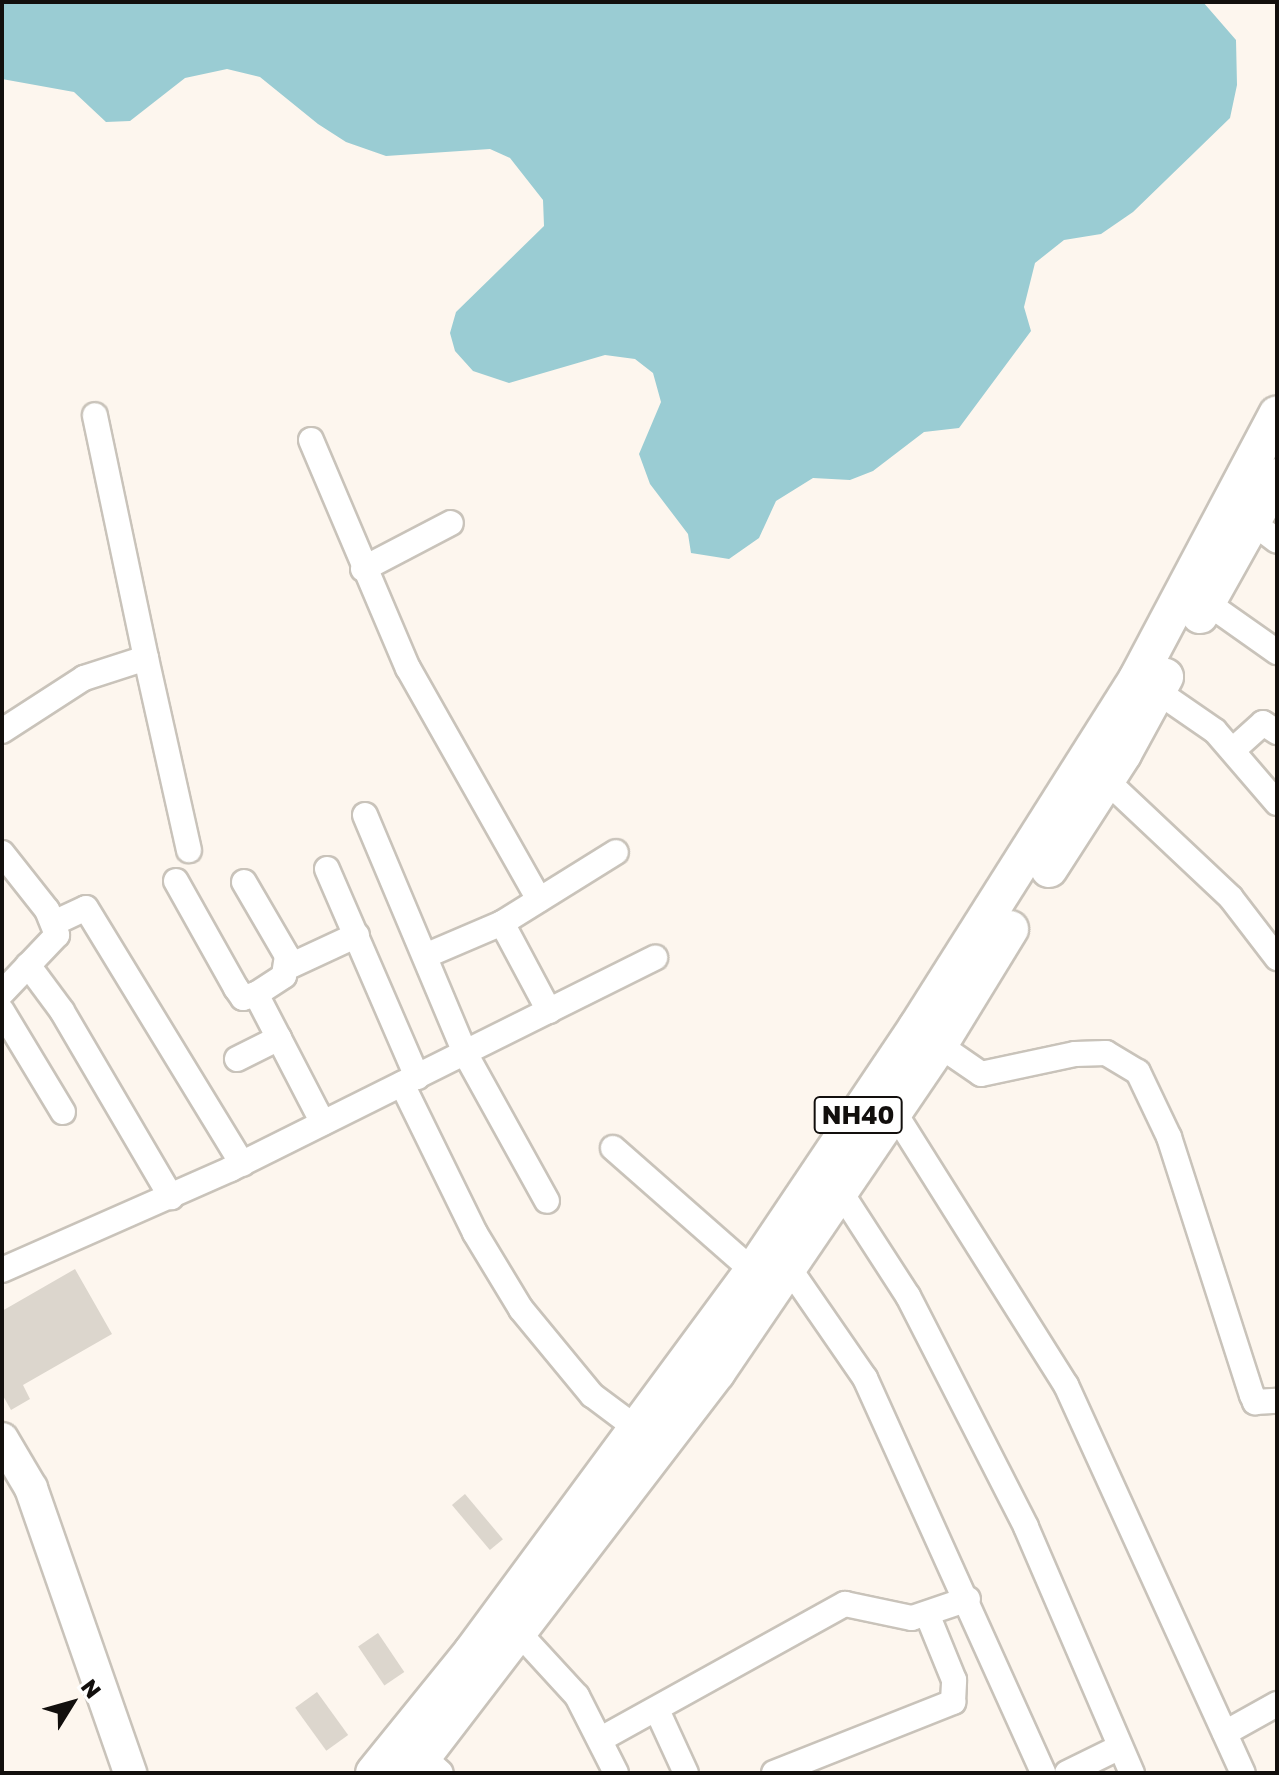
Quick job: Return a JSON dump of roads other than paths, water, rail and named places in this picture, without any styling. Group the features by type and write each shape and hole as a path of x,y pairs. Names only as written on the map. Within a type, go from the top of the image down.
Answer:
{"highway":[{"name":"NH40","path":"424,1767 508,1634 753,1271 1086,765 1187,590 1277,414"},
{"name":"NH40","path":"638,1440 789,1268 939,1045 1107,781 1206,602 1265,531 1277,477"},
{"name":"NH40","path":"374,1773 508,1634"}],"main road":[{"path":"2,1439 31,1488 130,1773"},
{"path":"2,1467 18,1494 114,1773"}],"street":[{"path":"95,415 189,850"},
{"path":"311,440 363,569 408,668 539,900"},
{"path":"363,569 451,523"},
{"path":"1206,602 1277,652"},
{"path":"2,731 84,678 146,658"},
{"path":"1157,691 1194,714 1233,750 1277,803"},
{"path":"1233,750 1263,723 1277,732"},
{"path":"1107,781 1231,898 1273,944"},
{"path":"365,815 465,1053 547,1201"},
{"path":"425,956 502,923 616,852"},
{"path":"2,853 54,923 57,935 2,993"},
{"path":"327,869 357,935 410,1080 475,1233 521,1309 592,1395 638,1440"},
{"path":"176,881 243,998 276,983 288,967 357,935"},
{"path":"244,882 287,956 288,967"},
{"path":"54,923 86,908 242,1164"},
{"path":"502,923 549,1011"},
{"path":"2,1270 242,1164 655,958"},
{"path":"28,965 62,1011 171,1197"},
{"path":"256,994 323,1123"},
{"path":"2,1011 63,1112"},
{"path":"237,1059 279,1038"},
{"path":"939,1045 981,1074 1075,1054 1106,1053 1138,1072 1169,1137 1252,1395 1255,1402 1277,1401"},
{"path":"894,1112 1066,1385 1243,1773"},
{"path":"613,1148 753,1271"},
{"path":"840,1191 908,1296 1026,1527 1132,1773"},
{"path":"789,1268 865,1378 968,1599 1043,1773"},
{"path":"601,1739 845,1604 889,1617 927,1614 968,1599"},
{"path":"774,1773 953,1702 954,1680 927,1614"},
{"path":"508,1634 577,1696 616,1773"},
{"path":"1225,1733 1277,1704"},
{"path":"657,1710 686,1773"},
{"path":"1067,1773 1120,1747"}],"water":[{"path":"2,2 1203,2 1236,40 1237,85 1230,118 1133,212 1101,234 1064,240 1035,263 1024,307 1031,331 959,428 924,432 873,471 850,480 813,478 776,501 759,538 729,559 691,553 688,534 650,484 639,454 661,402 653,373 635,359 605,355 509,383 473,371 455,351 450,333 456,312 544,226 543,200 510,158 490,149 386,156 346,142 318,124 260,77 227,69 185,78 130,121 106,122 74,92 2,79"}]}
